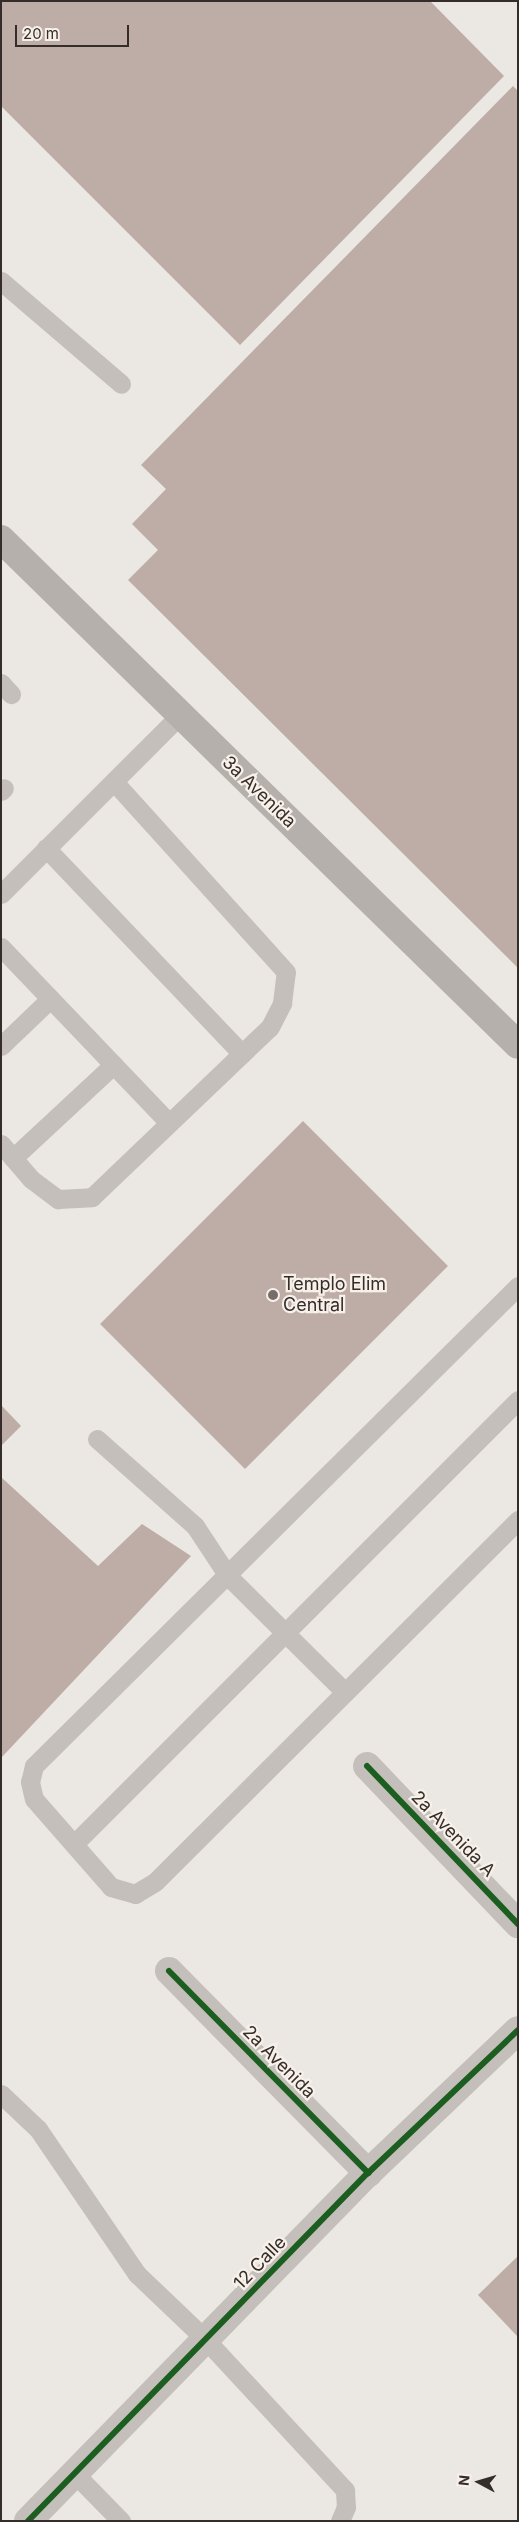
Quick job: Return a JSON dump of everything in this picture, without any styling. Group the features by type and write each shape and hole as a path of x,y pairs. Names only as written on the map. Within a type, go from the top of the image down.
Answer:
{"main road":[{"name":"3a Avenida","path":"1,539 518,1045"}],"street":[{"name":"2a Avenida A","path":"367,1766 518,1924"},
{"name":"2a Avenida","path":"169,1971 368,2173"},
{"name":"12 Calle","path":"28,2521 368,2173 518,2030"}],"lane":[{"path":"1,281 121,384"},
{"path":"1,894 46,848 115,783 180,715"},
{"path":"113,1065 7,1151 31,1179 58,1198 92,1197 168,1122 270,1027 282,1003 286,972 115,783"},
{"path":"46,848 242,1054"},
{"path":"1,947 168,1122"},
{"path":"1,1046 50,999"},
{"path":"518,1286 228,1576 34,1766 30,1782 34,1799 111,1887 134,1894 155,1882 518,1520"},
{"path":"74,1844 518,1400"},
{"path":"97,1439 195,1526 228,1576 345,1692"},
{"path":"1,2094 38,2129 137,2274 206,2340 345,2490 346,2507 340,2521"},
{"path":"75,2474 121,2521"}],"building":[{"path":"1,1 430,1 504,76 240,345 1,106"},
{"path":"513,86 518,91 518,968 128,580 158,550 132,524 166,489 141,465"},
{"name":"Templo Elim Central","path":"303,1121 448,1266 245,1469 100,1324"},
{"path":"1,1405 21,1426 1,1446"},
{"path":"1,1477 98,1566 142,1524 191,1556 1,1758"},
{"path":"518,2256 518,2337 478,2295"}],"cycle path":[{"path":"367,1766 518,1924"},
{"path":"169,1971 368,2173"},
{"path":"28,2521 368,2173 518,2030"}],"place":[{"name":"Templo Elim Central","path":"273,1295"}]}
